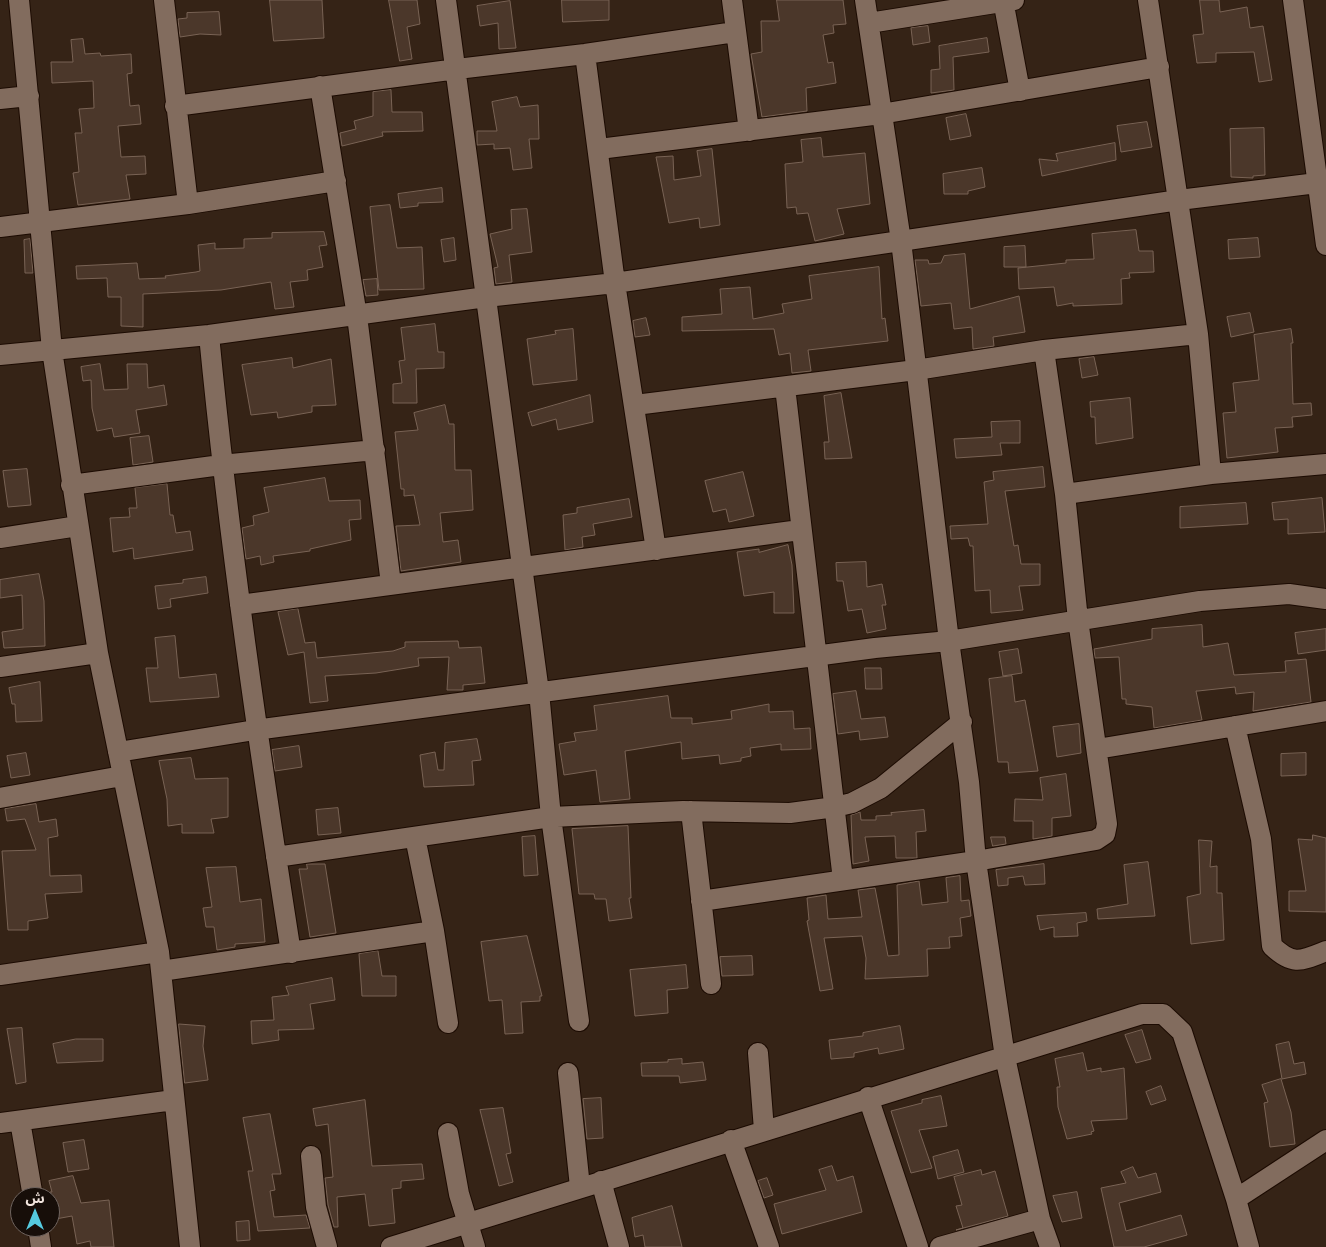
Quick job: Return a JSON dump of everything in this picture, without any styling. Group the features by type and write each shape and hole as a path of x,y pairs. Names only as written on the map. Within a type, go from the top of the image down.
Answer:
{"street":[{"path":"19,0 52,350 71,485 98,652 160,961 190,1247"},
{"path":"164,0 188,204"},
{"path":"446,0 457,69 522,566 551,817 579,1022"},
{"path":"732,0 749,131"},
{"path":"865,0 900,242 949,641 962,722 976,861 1005,1057 1040,1219 1050,1247"},
{"path":"1148,0 1198,334 1211,474"},
{"path":"1293,0 1319,149 1317,182 1326,246"},
{"path":"869,23 1007,1 1020,91"},
{"path":"175,106 320,86 585,54 735,32"},
{"path":"585,54 599,149 615,283 656,550"},
{"path":"599,149 881,114 1158,67"},
{"path":"320,86 357,316 391,584"},
{"path":"0,99 29,96"},
{"path":"0,227 188,204 336,181"},
{"path":"0,355 209,335 486,297 615,283 1179,200 1317,182"},
{"path":"635,405 916,370 1044,350 1198,334"},
{"path":"209,335 221,465 255,730 291,953"},
{"path":"701,901 976,861 1096,840 1106,834 1107,824 1078,620 1065,494 1044,350"},
{"path":"785,387 800,530 817,655 843,880"},
{"path":"71,485 221,465 375,450"},
{"path":"1065,494 1211,474 1326,464"},
{"path":"0,538 78,526"},
{"path":"240,604 800,530"},
{"path":"118,752 255,730 538,692 817,655 949,641 1200,601 1289,594 1326,599"},
{"path":"0,668 98,652"},
{"path":"1097,750 1326,711"},
{"path":"276,857 551,817 691,811 790,812 835,807 852,802 880,788 962,722"},
{"path":"1235,726 1261,839 1272,946 1285,958 1300,961 1326,951"},
{"path":"0,798 122,776"},
{"path":"691,811 711,984"},
{"path":"415,837 434,931 448,1023"},
{"path":"0,975 160,961 291,953 434,931"},
{"path":"391,1247 868,1097 1142,1014 1163,1014 1182,1032 1236,1199 1249,1247"},
{"path":"758,1053 764,1130"},
{"path":"568,1072 580,1187"},
{"path":"868,1097 918,1247"},
{"path":"0,1123 174,1100"},
{"path":"20,1121 31,1187"},
{"path":"448,1133 459,1194 474,1247"},
{"path":"731,1140 770,1247"},
{"path":"1236,1199 1326,1140"},
{"path":"311,1156 316,1207 327,1247"},
{"path":"602,1182 619,1247"},
{"path":"940,1247 1040,1219"}],"building":[{"path":"270,0 322,0 324,38 274,41"},
{"path":"389,0 417,0 420,24 407,27 412,59 400,61"},
{"path":"562,0 609,0 609,20 563,22"},
{"path":"777,0 843,0 846,24 833,25 834,33 823,35 828,63 833,62 836,83 806,88 807,111 762,117 751,54 762,52 761,21 779,21"},
{"path":"1200,0 1219,0 1220,12 1247,7 1250,28 1263,26 1272,80 1259,82 1254,52 1216,53 1216,62 1197,63 1193,35 1203,34"},
{"path":"510,1 516,48 499,49 498,23 480,26 477,6"},
{"path":"219,12 221,35 200,34 180,37 178,19 187,18 187,13"},
{"path":"928,26 930,42 913,45 911,28"},
{"path":"987,38 989,52 953,57 954,90 931,93 931,70 940,69 939,46"},
{"path":"83,39 85,54 100,53 101,56 131,54 132,73 127,74 130,106 139,105 141,124 118,126 121,157 145,156 146,174 126,175 130,199 78,205 73,173 79,172 75,133 82,133 79,109 94,108 93,81 52,83 51,62 73,62 71,40"},
{"path":"391,90 392,112 422,112 423,131 382,132 383,136 342,146 340,133 356,129 354,121 373,116 373,92"},
{"path":"517,97 520,107 538,105 539,139 529,139 532,168 513,170 510,148 494,149 494,144 477,145 477,131 497,131 492,102"},
{"path":"966,114 971,136 950,140 946,118"},
{"path":"1147,122 1152,147 1121,152 1117,126"},
{"path":"1264,128 1265,175 1253,176 1253,178 1231,177 1230,129"},
{"path":"821,138 823,157 865,153 870,204 837,209 844,234 815,241 808,213 797,214 796,207 787,208 785,164 803,162 801,140"},
{"path":"1115,143 1116,160 1042,176 1039,159 1058,161 1056,154"},
{"path":"712,149 720,225 700,228 699,218 669,223 656,157 673,156 674,180 701,176 697,151"},
{"path":"982,168 985,187 968,191 968,194 944,194 943,174"},
{"path":"442,188 443,202 418,203 418,206 400,208 398,194"},
{"path":"390,205 397,248 422,247 424,289 379,290 370,207"},
{"path":"527,209 532,252 509,255 512,282 496,284 494,268 498,267 490,234 512,229 511,210"},
{"path":"1136,230 1139,251 1153,251 1154,272 1129,273 1130,278 1121,279 1122,304 1073,306 1073,303 1057,306 1054,287 1019,289 1018,268 1066,263 1066,260 1094,259 1092,234"},
{"path":"324,232 327,245 319,246 323,267 307,270 308,280 290,282 294,307 275,309 271,282 221,290 143,294 143,327 121,326 121,297 108,297 107,278 77,279 76,266 137,263 139,279 166,278 165,276 200,271 198,245 215,243 215,249 244,248 244,239 272,238 272,233"},
{"path":"454,238 456,260 444,262 441,240"},
{"path":"1258,238 1260,257 1229,259 1228,240"},
{"path":"30,239 33,273 25,273 24,240"},
{"path":"1025,246 1026,267 1004,267 1004,247"},
{"path":"965,254 970,309 1019,296 1025,332 993,337 994,346 973,349 972,327 954,329 951,303 921,306 915,260 928,260 929,264 941,263 944,256"},
{"path":"879,267 882,319 885,318 888,341 808,350 811,371 792,373 790,353 779,355 774,329 682,331 682,317 722,314 720,289 750,287 753,319 784,313 782,304 812,299 809,276"},
{"path":"377,279 378,295 366,296 363,280"},
{"path":"1250,313 1254,332 1231,337 1227,317"},
{"path":"646,318 650,335 635,337 633,321"},
{"path":"435,324 438,352 444,352 444,368 416,369 417,403 393,403 393,384 402,383 399,361 405,360 401,328"},
{"path":"573,329 577,380 533,385 527,339 556,334 555,331"},
{"path":"1291,329 1293,343 1291,343 1293,404 1311,403 1312,415 1292,417 1293,427 1275,428 1278,452 1227,458 1223,413 1236,412 1233,383 1259,380 1254,335"},
{"path":"1094,357 1098,375 1082,378 1079,359"},
{"path":"292,358 293,368 331,359 336,405 312,406 312,412 278,418 277,412 251,415 242,365"},
{"path":"100,364 104,390 128,389 127,364 147,364 148,388 164,385 167,405 136,410 140,433 114,437 112,428 97,431 92,408 91,380 83,381 81,367"},
{"path":"841,393 852,458 825,459 824,442 829,442 824,396"},
{"path":"590,395 593,422 558,430 556,419 532,426 528,413"},
{"path":"1130,398 1133,438 1096,444 1095,417 1091,417 1090,402"},
{"path":"445,405 449,424 454,424 455,470 471,470 473,510 440,513 443,542 458,540 461,562 401,571 396,526 420,525 414,495 404,496 404,489 401,489 395,432 418,430 414,413"},
{"path":"1020,421 1020,443 1000,443 1002,455 956,458 954,439 992,437 991,422"},
{"path":"149,436 153,462 133,465 130,438"},
{"path":"1043,467 1045,487 1005,491 1014,546 1018,545 1021,564 1040,564 1040,585 1019,586 1023,610 991,613 990,590 975,591 973,546 970,546 968,538 951,539 950,526 988,524 984,482 994,480 993,472"},
{"path":"27,469 31,505 8,507 3,471"},
{"path":"743,472 754,516 729,522 726,509 713,512 705,481"},
{"path":"325,478 329,501 360,500 361,519 349,520 351,540 310,549 310,551 273,556 274,562 261,565 260,556 246,559 242,528 254,525 253,516 269,512 264,488"},
{"path":"167,484 170,515 173,515 176,533 190,531 193,550 134,559 133,548 113,552 110,518 130,517 129,508 137,508 135,488"},
{"path":"1322,498 1325,532 1288,534 1288,519 1274,520 1272,503"},
{"path":"629,499 632,517 593,524 595,535 582,537 583,547 565,550 563,515 577,513 577,508"},
{"path":"1246,503 1248,524 1180,528 1180,507"},
{"path":"788,545 792,565 794,613 774,613 774,592 744,596 737,552 759,549 759,552"},
{"path":"866,562 867,587 882,584 886,605 882,605 886,629 867,633 862,609 848,611 843,581 837,581 836,563"},
{"path":"39,574 44,601 45,646 4,648 2,632 23,629 22,595 0,598 0,580"},
{"path":"206,577 208,593 170,599 171,607 158,609 155,586 183,583 183,580"},
{"path":"298,609 305,643 315,642 317,658 393,651 405,647 405,642 458,641 459,648 481,647 485,683 463,685 463,690 447,690 449,657 418,658 419,666 376,673 325,676 328,701 310,703 304,652 288,655 278,612"},
{"path":"1202,625 1203,647 1228,643 1234,675 1286,672 1285,661 1306,659 1311,702 1253,711 1254,692 1236,694 1235,687 1196,691 1202,720 1154,728 1152,707 1126,704 1126,699 1122,699 1119,657 1095,658 1094,649 1152,639 1152,629"},
{"path":"1326,629 1326,650 1298,654 1295,633"},
{"path":"175,636 179,678 216,674 219,697 150,702 146,668 158,668 155,638"},
{"path":"1018,649 1022,673 1003,676 999,652"},
{"path":"865,668 881,668 882,689 866,689"},
{"path":"1012,676 1015,702 1025,700 1038,771 1009,773 1008,762 998,762 989,679"},
{"path":"40,682 42,721 16,722 15,704 12,704 9,688"},
{"path":"856,691 861,719 885,717 888,737 860,740 859,731 838,734 833,694"},
{"path":"668,696 671,718 692,718 692,724 732,719 731,711 769,704 769,712 793,711 794,729 810,728 811,749 781,750 781,744 750,748 751,756 741,758 741,761 720,764 719,755 682,759 681,742 625,751 630,799 600,802 596,770 564,775 559,744 576,741 574,733 597,730 594,706"},
{"path":"1079,724 1081,753 1057,757 1053,727"},
{"path":"477,739 481,760 472,761 474,785 424,787 420,755 435,752 438,770 444,770 445,743"},
{"path":"299,746 302,767 275,771 272,750"},
{"path":"26,753 30,775 11,778 7,756"},
{"path":"1306,753 1306,775 1281,776 1281,754"},
{"path":"191,758 195,779 228,778 228,817 211,819 214,833 182,833 182,824 168,826 167,799 159,761"},
{"path":"1066,774 1071,816 1052,818 1052,836 1033,839 1033,821 1014,821 1015,799 1043,800 1040,778"},
{"path":"36,804 39,822 56,819 58,836 48,838 50,876 81,875 82,892 45,894 48,918 28,921 28,930 8,930 2,851 36,850 25,819 7,821 5,809"},
{"path":"338,808 341,833 318,835 316,810"},
{"path":"924,810 926,831 916,832 917,858 896,858 895,836 865,837 869,861 853,864 851,815 860,812 861,820 876,820 876,816"},
{"path":"628,826 631,898 629,898 632,918 609,921 606,899 595,899 594,894 579,894 572,829"},
{"path":"1313,835 1326,838 1326,912 1289,911 1289,891 1306,891 1298,839 1312,840"},
{"path":"535,836 538,875 524,876 522,837"},
{"path":"991,837 1005,837 1006,844 993,846"},
{"path":"1199,840 1212,841 1210,867 1217,866 1217,893 1222,893 1224,940 1191,944 1187,897 1200,894"},
{"path":"1148,862 1155,916 1098,919 1097,909 1128,904 1124,865"},
{"path":"307,864 325,864 336,933 310,937 299,869 307,869"},
{"path":"1044,864 1045,884 1025,885 1023,876 1008,878 1008,885 998,886 996,870"},
{"path":"236,867 240,902 261,899 265,942 235,944 235,947 217,950 214,927 206,927 203,908 212,907 206,868"},
{"path":"960,876 961,901 969,900 971,916 960,918 962,936 949,937 950,948 927,949 928,976 865,979 866,958 862,936 824,938 833,989 820,991 807,921 809,920 807,898 826,895 828,919 862,917 858,890 875,888 888,956 899,955 897,885 919,881 922,905 948,902 946,878"},
{"path":"1086,913 1087,921 1077,923 1078,936 1054,937 1054,927 1040,930 1037,916"},
{"path":"527,936 542,996 540,996 540,1001 521,1002 523,1033 505,1034 502,1000 489,1001 481,942"},
{"path":"378,951 382,976 396,976 396,996 362,996 359,954"},
{"path":"752,956 753,975 722,976 720,957"},
{"path":"686,965 688,988 667,990 668,1013 635,1016 630,970"},
{"path":"332,978 335,1000 310,1004 314,1029 278,1030 279,1040 252,1044 251,1021 274,1020 272,997 289,995 286,987"},
{"path":"179,1024 205,1026 203,1046 208,1080 185,1083"},
{"path":"900,1026 904,1049 879,1054 878,1048 854,1053 854,1057 831,1059 829,1040 863,1036 863,1033"},
{"path":"22,1028 26,1082 16,1084 7,1029"},
{"path":"1142,1030 1151,1059 1136,1063 1125,1035"},
{"path":"76,1039 103,1039 103,1061 57,1063 53,1044"},
{"path":"1289,1042 1294,1064 1304,1062 1306,1074 1282,1079 1276,1045"},
{"path":"1083,1053 1087,1071 1101,1068 1101,1072 1124,1068 1127,1119 1091,1121 1094,1131 1091,1132 1092,1134 1067,1139 1058,1107 1057,1087 1060,1087 1055,1059"},
{"path":"682,1059 682,1064 703,1062 706,1080 680,1083 679,1076 642,1076 641,1063 668,1062 668,1060"},
{"path":"1281,1079 1291,1112 1295,1144 1270,1147 1264,1103 1268,1102 1262,1085"},
{"path":"1161,1086 1166,1100 1151,1105 1146,1092"},
{"path":"941,1096 947,1126 919,1130 932,1168 911,1173 891,1111 922,1103 922,1100"},
{"path":"601,1098 603,1138 587,1139 583,1099"},
{"path":"365,1100 372,1166 422,1164 424,1179 401,1181 401,1188 392,1189 395,1223 369,1226 365,1194 337,1197 338,1227 334,1227 328,1205 325,1178 333,1177 328,1124 316,1126 313,1109"},
{"path":"503,1108 511,1153 506,1154 513,1182 499,1186 480,1110"},
{"path":"270,1114 281,1174 272,1174 275,1190 270,1191 274,1217 306,1215 310,1228 258,1231 248,1171 253,1171 243,1118"},
{"path":"84,1140 89,1169 68,1172 63,1143"},
{"path":"958,1150 964,1172 938,1179 933,1157"},
{"path":"832,1166 837,1181 853,1176 862,1212 782,1234 774,1204 826,1190 819,1170"},
{"path":"1133,1167 1138,1178 1156,1173 1161,1192 1119,1203 1126,1231 1181,1215 1187,1235 1144,1247 1114,1247 1101,1188 1126,1183 1121,1172"},
{"path":"981,1170 982,1175 995,1171 1008,1216 956,1230 963,1228 956,1206 962,1205 954,1177"},
{"path":"73,1176 81,1203 109,1200 114,1247 91,1247 90,1241 77,1244 72,1216 60,1218 60,1187 51,1187 49,1181"},
{"path":"767,1178 773,1195 764,1198 758,1181"},
{"path":"1077,1192 1082,1218 1062,1222 1053,1196"},
{"path":"672,1206 682,1247 645,1247 643,1235 635,1237 632,1218"},
{"path":"249,1221 250,1240 237,1241 236,1222"}]}
